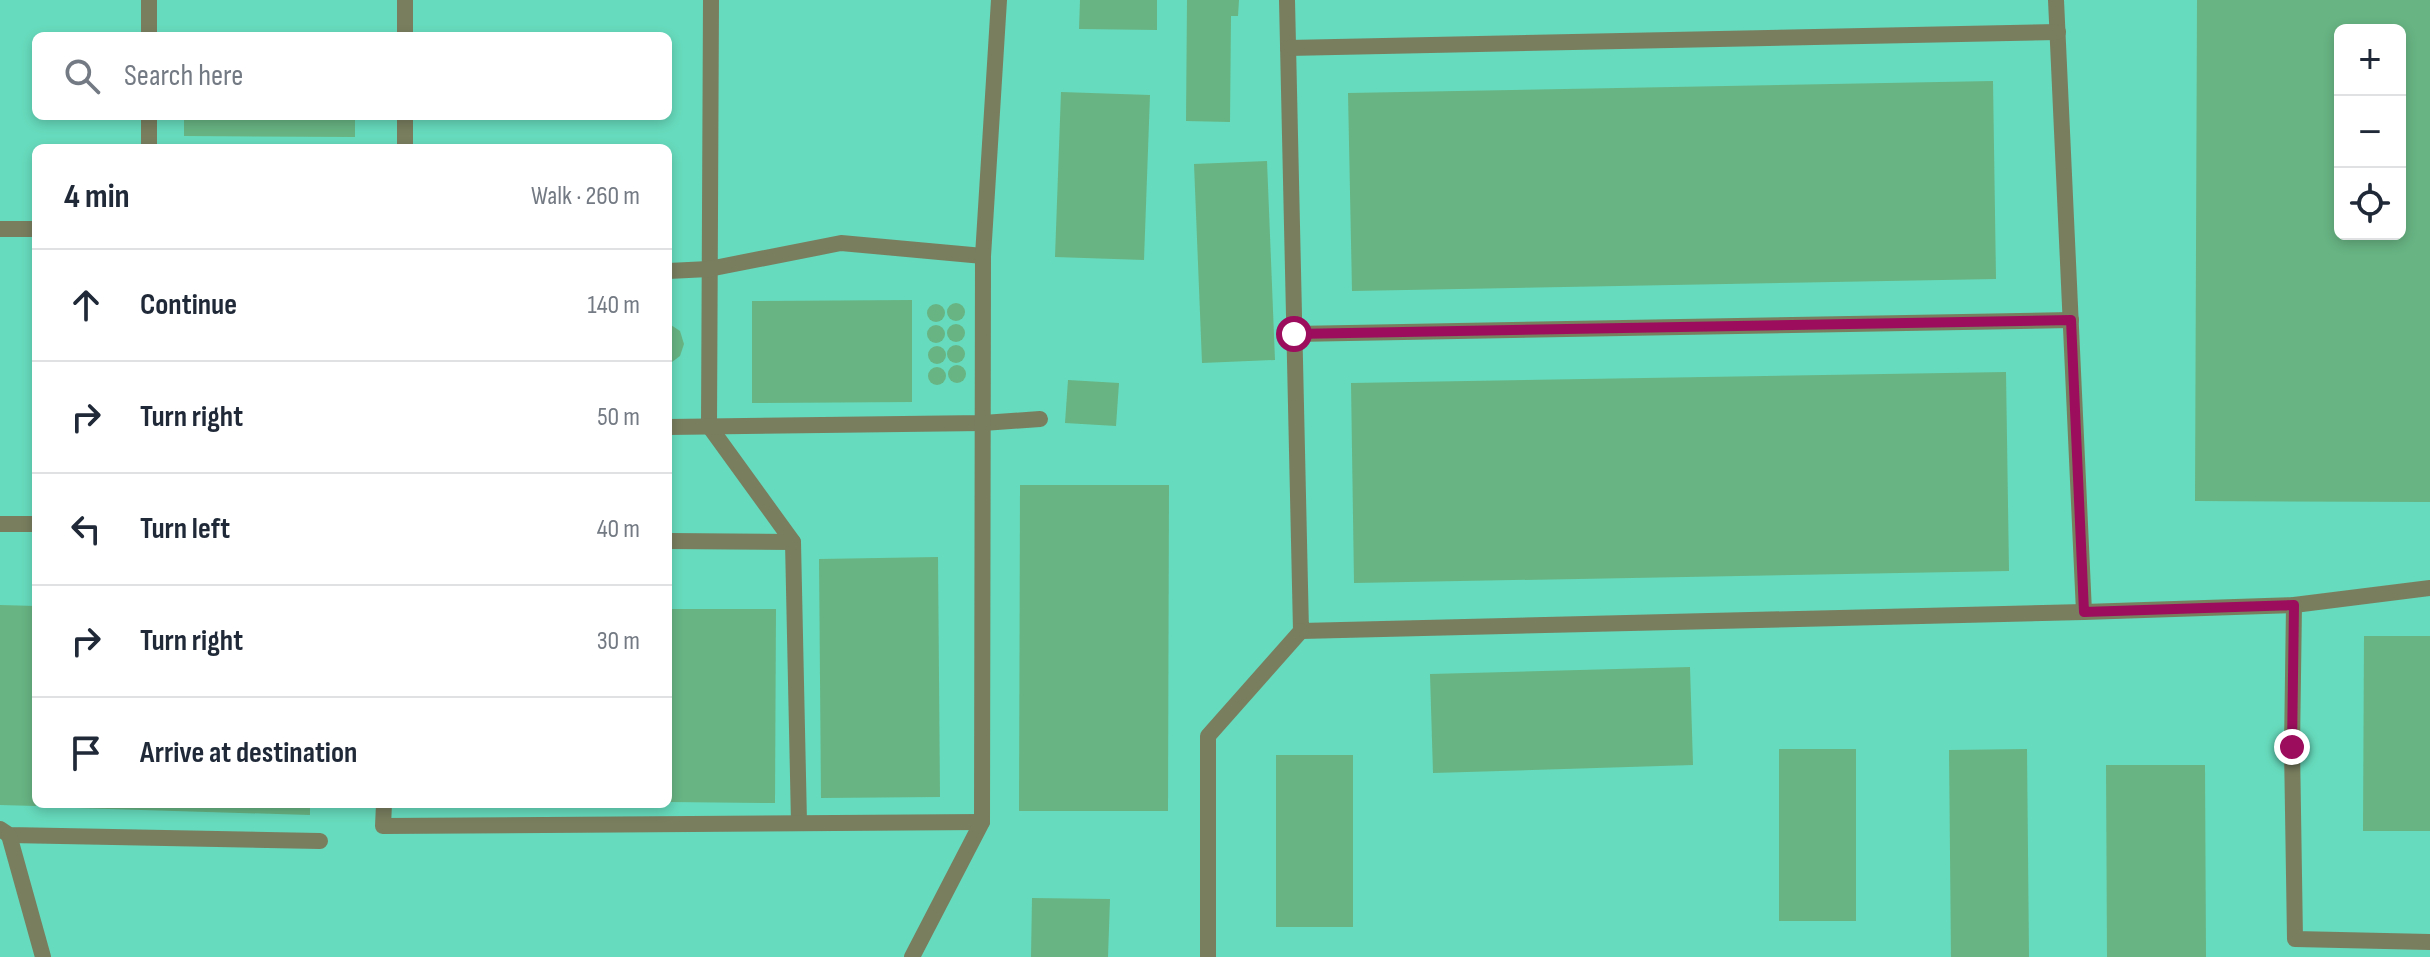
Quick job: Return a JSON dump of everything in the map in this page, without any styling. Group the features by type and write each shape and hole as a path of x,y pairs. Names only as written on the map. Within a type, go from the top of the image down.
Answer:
{"lane":[{"path":"149,0 149,32"},
{"path":"405,0 405,32"},
{"path":"711,0 709,426 793,542 799,823"},
{"path":"912,957 982,822 983,256 999,0"},
{"path":"1208,957 1208,736 1301,631 1287,0"},
{"path":"2056,0 2084,612"},
{"path":"1288,48 2058,32"},
{"path":"149,120 149,144"},
{"path":"405,120 405,144"},
{"path":"0,229 32,229"},
{"path":"672,271 709,269 841,243 983,256"},
{"path":"1294,334 2071,320"},
{"path":"672,427 983,423 1040,419"},
{"path":"0,524 32,524"},
{"path":"672,541 793,542"},
{"path":"1301,631 2294,605 2430,588"},
{"path":"2294,605 2292,747 2295,939 2430,942"},
{"path":"384,808 383,826 982,822"},
{"path":"43,957 4,832 320,841"}],"shaded area":[{"path":"0,0 2430,0 2430,957 0,957"}],"building":[{"path":"1080,0 1157,0 1157,30 1079,29"},
{"path":"1187,0 1239,0 1238,16 1231,16 1230,122 1186,121"},
{"path":"2197,0 2430,0 2430,502 2195,501"},
{"path":"1993,81 1996,279 1352,291 1348,93"},
{"path":"1061,92 1150,95 1144,260 1055,257"},
{"path":"184,120 355,120 355,137 184,136"},
{"path":"1267,161 1275,360 1202,363 1194,164"},
{"path":"912,300 912,402 752,403 752,301"},
{"path":"956,303 965,312 956,321 947,312"},
{"path":"936,304 945,313 936,322 927,313"},
{"path":"956,324 965,333 956,342 947,333"},
{"path":"936,325 945,334 936,343 927,334"},
{"path":"672,326 680,331 684,344 680,356 672,362"},
{"path":"956,345 965,354 956,363 947,354"},
{"path":"937,346 946,355 937,364 928,355"},
{"path":"957,365 966,374 957,383 948,374"},
{"path":"937,367 946,376 937,385 928,376"},
{"path":"2006,372 2009,571 1354,583 1351,383"},
{"path":"1068,380 1119,383 1116,426 1065,423"},
{"path":"1020,485 1169,485 1168,811 1019,811"},
{"path":"938,557 940,797 821,798 819,559"},
{"path":"0,605 32,606 32,806 0,805"},
{"path":"672,609 776,609 775,803 672,802"},
{"path":"2364,636 2430,636 2430,831 2363,831"},
{"path":"1690,667 1693,765 1433,773 1430,674"},
{"path":"1779,749 1856,749 1856,921 1779,921"},
{"path":"2027,749 2029,957 1951,957 1949,750"},
{"path":"1276,755 1353,755 1353,927 1276,927"},
{"path":"2106,765 2205,765 2206,957 2107,957"},
{"path":"76,808 310,808 310,815"},
{"path":"1032,898 1110,899 1108,957 1031,957"}],"route":[{"path":"1294,334 2071,320 2084,612 2294,605 2292,747"}]}
